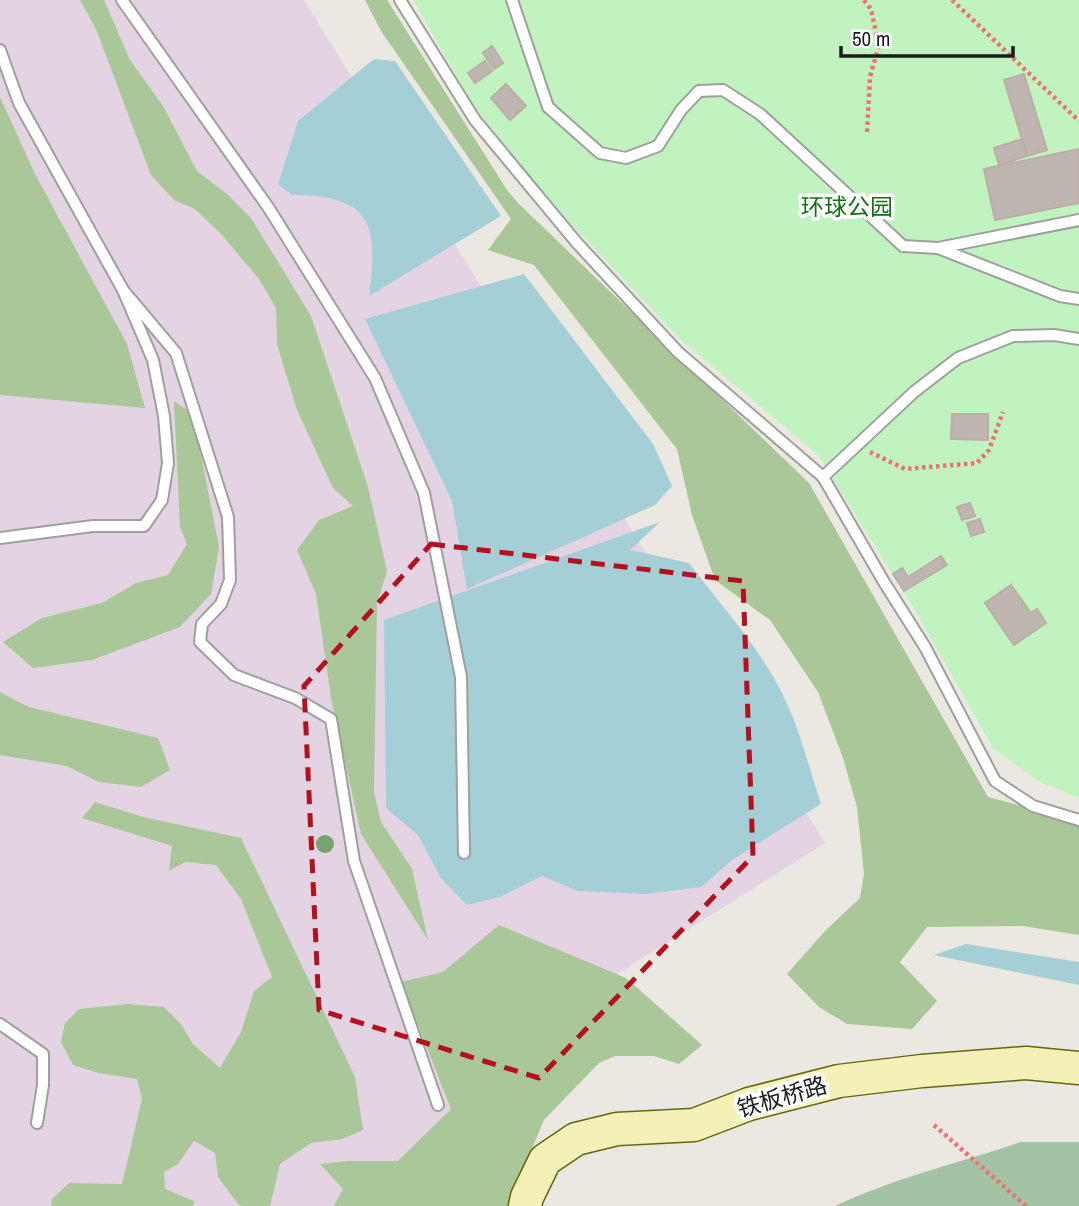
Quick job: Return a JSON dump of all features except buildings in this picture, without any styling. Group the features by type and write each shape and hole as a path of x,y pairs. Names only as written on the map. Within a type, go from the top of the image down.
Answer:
{"street":[{"name":"铁板桥路","path":"525,1206 545,1160 576,1139 617,1129 694,1125 749,1104 839,1081 1026,1063 1079,1068"}],"lane":[{"path":"122,0 268,207 375,378 424,493 461,677 464,853"},
{"path":"400,0 475,120 577,243 678,352 824,477 925,647 995,781 1033,806 1079,820"},
{"path":"512,0 548,107 600,153 626,158 658,146 681,110 699,91 723,90 760,114 903,246 938,248 1079,220"},
{"path":"0,50 19,103 123,290 153,360 164,416 168,463 162,500 144,526 93,526 0,538"},
{"path":"938,248 1060,296 1079,299"},
{"path":"123,290 176,354 228,517 230,580 221,604 202,624 200,642 234,675 295,698 331,719 354,861 438,1105"},
{"path":"824,477 914,392 958,358 1013,336 1054,335 1079,339"},
{"path":"0,1024 43,1054 43,1085 37,1123"}],"path":[{"path":"864,0 871,9 879,46 870,77 867,133"},
{"path":"952,0 1079,121"},
{"path":"857,446 905,469 977,463 989,450 1003,412"},
{"path":"934,1125 1026,1206"}],"highlighted area":[{"path":"431,544 743,581 753,856 539,1078 319,1010 304,686"}],"shaded area":[{"path":"0,0 304,0 825,843 530,1029 458,1206 0,1206"}],"green space":[{"path":"80,0 104,0 130,60 163,106 197,171 228,195 251,218 311,316 368,487 387,571 377,604 374,792 381,822 412,869 428,940 361,834 331,698 316,594 297,550 319,520 353,506 333,488 297,410 277,344 276,308 259,279 222,235 195,209 174,200 151,175 96,29"},
{"path":"365,0 387,0 507,190 518,203 809,483 988,797 1079,821 1079,935 1023,926 927,927 900,962 937,1001 912,1029 847,1024 819,1007 787,974 825,931 860,898 864,874 857,807 843,758 818,692 770,620 715,580 692,515 677,449 534,265 488,250 511,219 381,31"},
{"name":"环球公园","path":"413,0 1079,0 1079,798 1038,781 993,748 915,610 818,455 682,341 537,188 474,106"},
{"path":"0,97 35,174 127,344 145,408 0,395"},
{"path":"174,401 193,414 219,547 211,594 180,627 92,660 33,668 3,642 42,618 102,603 136,583 168,575 187,544 180,527"},
{"path":"0,692 29,707 158,738 170,770 141,787 99,782 67,766 0,755"},
{"path":"95,802 143,817 241,838 355,1077 363,1130 342,1139 311,1143 280,1164 270,1206 238,1204 218,1177 215,1153 194,1141 178,1164 164,1172 165,1189 194,1201 193,1206 51,1206 52,1199 69,1183 122,1184 142,1099 137,1079 99,1073 73,1065 61,1042 65,1023 79,1009 128,1004 164,1007 180,1023 193,1044 220,1068 241,1032 254,991 272,977 241,899 216,865 185,862 169,871 172,846 82,818"},
{"path":"499,925 626,978 702,1045 679,1064 654,1056 615,1056 599,1063 544,1120 508,1206 334,1206 343,1189 320,1164 398,1161 451,1109 401,982 443,972"},
{"path":"1021,1142 1079,1142 1079,1206 835,1206 903,1179"}],"water":[{"path":"374,59 395,61 501,216 369,296 372,250 370,232 364,218 354,208 339,201 318,196 292,195 278,184 298,121"},
{"path":"524,274 653,444 672,486 655,505 467,589 452,501 365,319"},
{"path":"660,522 630,550 689,563 743,632 779,686 802,742 821,804 732,860 701,887 646,894 578,891 542,876 500,897 467,905 441,878 418,835 386,808 384,620"},
{"path":"966,944 1079,962 1079,985 934,955"}]}
